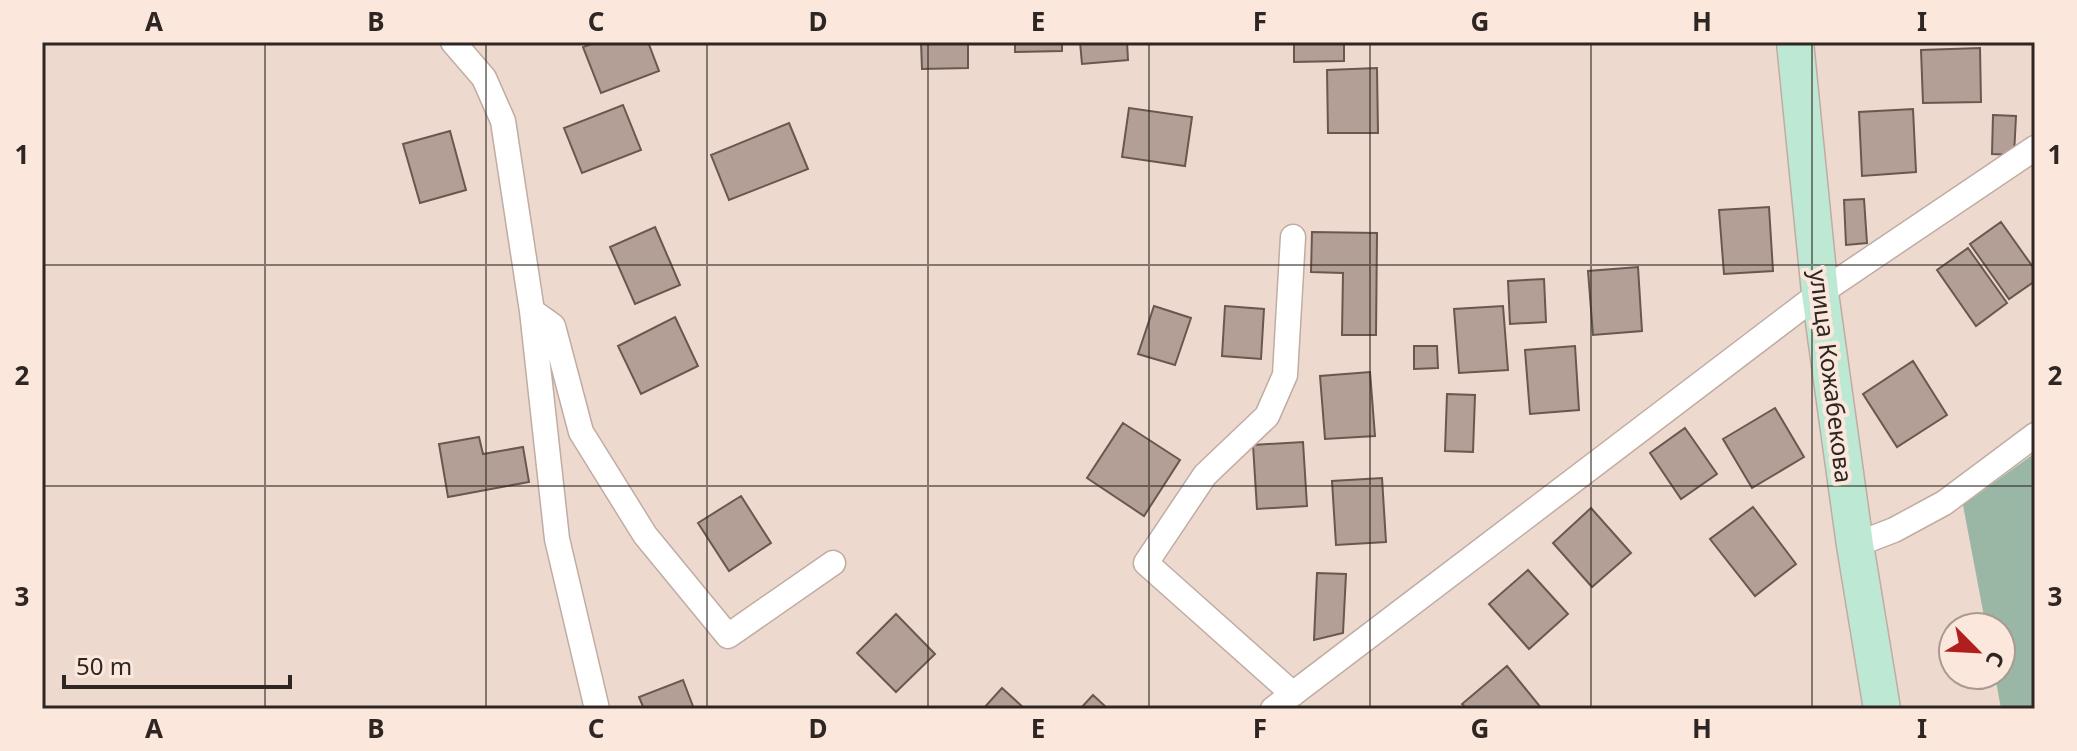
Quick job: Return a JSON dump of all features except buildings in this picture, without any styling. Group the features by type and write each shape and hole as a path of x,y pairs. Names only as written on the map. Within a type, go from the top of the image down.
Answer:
{"main road":[{"name":"улица Кожабекова","path":"1795,42 1820,293 1855,545 1882,709"}],"street":[{"path":"453,42 484,78 503,121 532,311 557,539 597,709"},
{"path":"1273,709 1820,293 2035,148"},
{"path":"1293,237 1285,375 1267,416 1205,475 1146,563 1293,694"},
{"path":"532,311 553,326 581,432 645,535 728,636 833,563"},
{"path":"1855,545 1894,530 1944,503 2035,435"}],"green space":[{"path":"2035,453 2035,709 2001,709 1998,691 2017,691 2017,611 1983,611 1963,505"}]}
